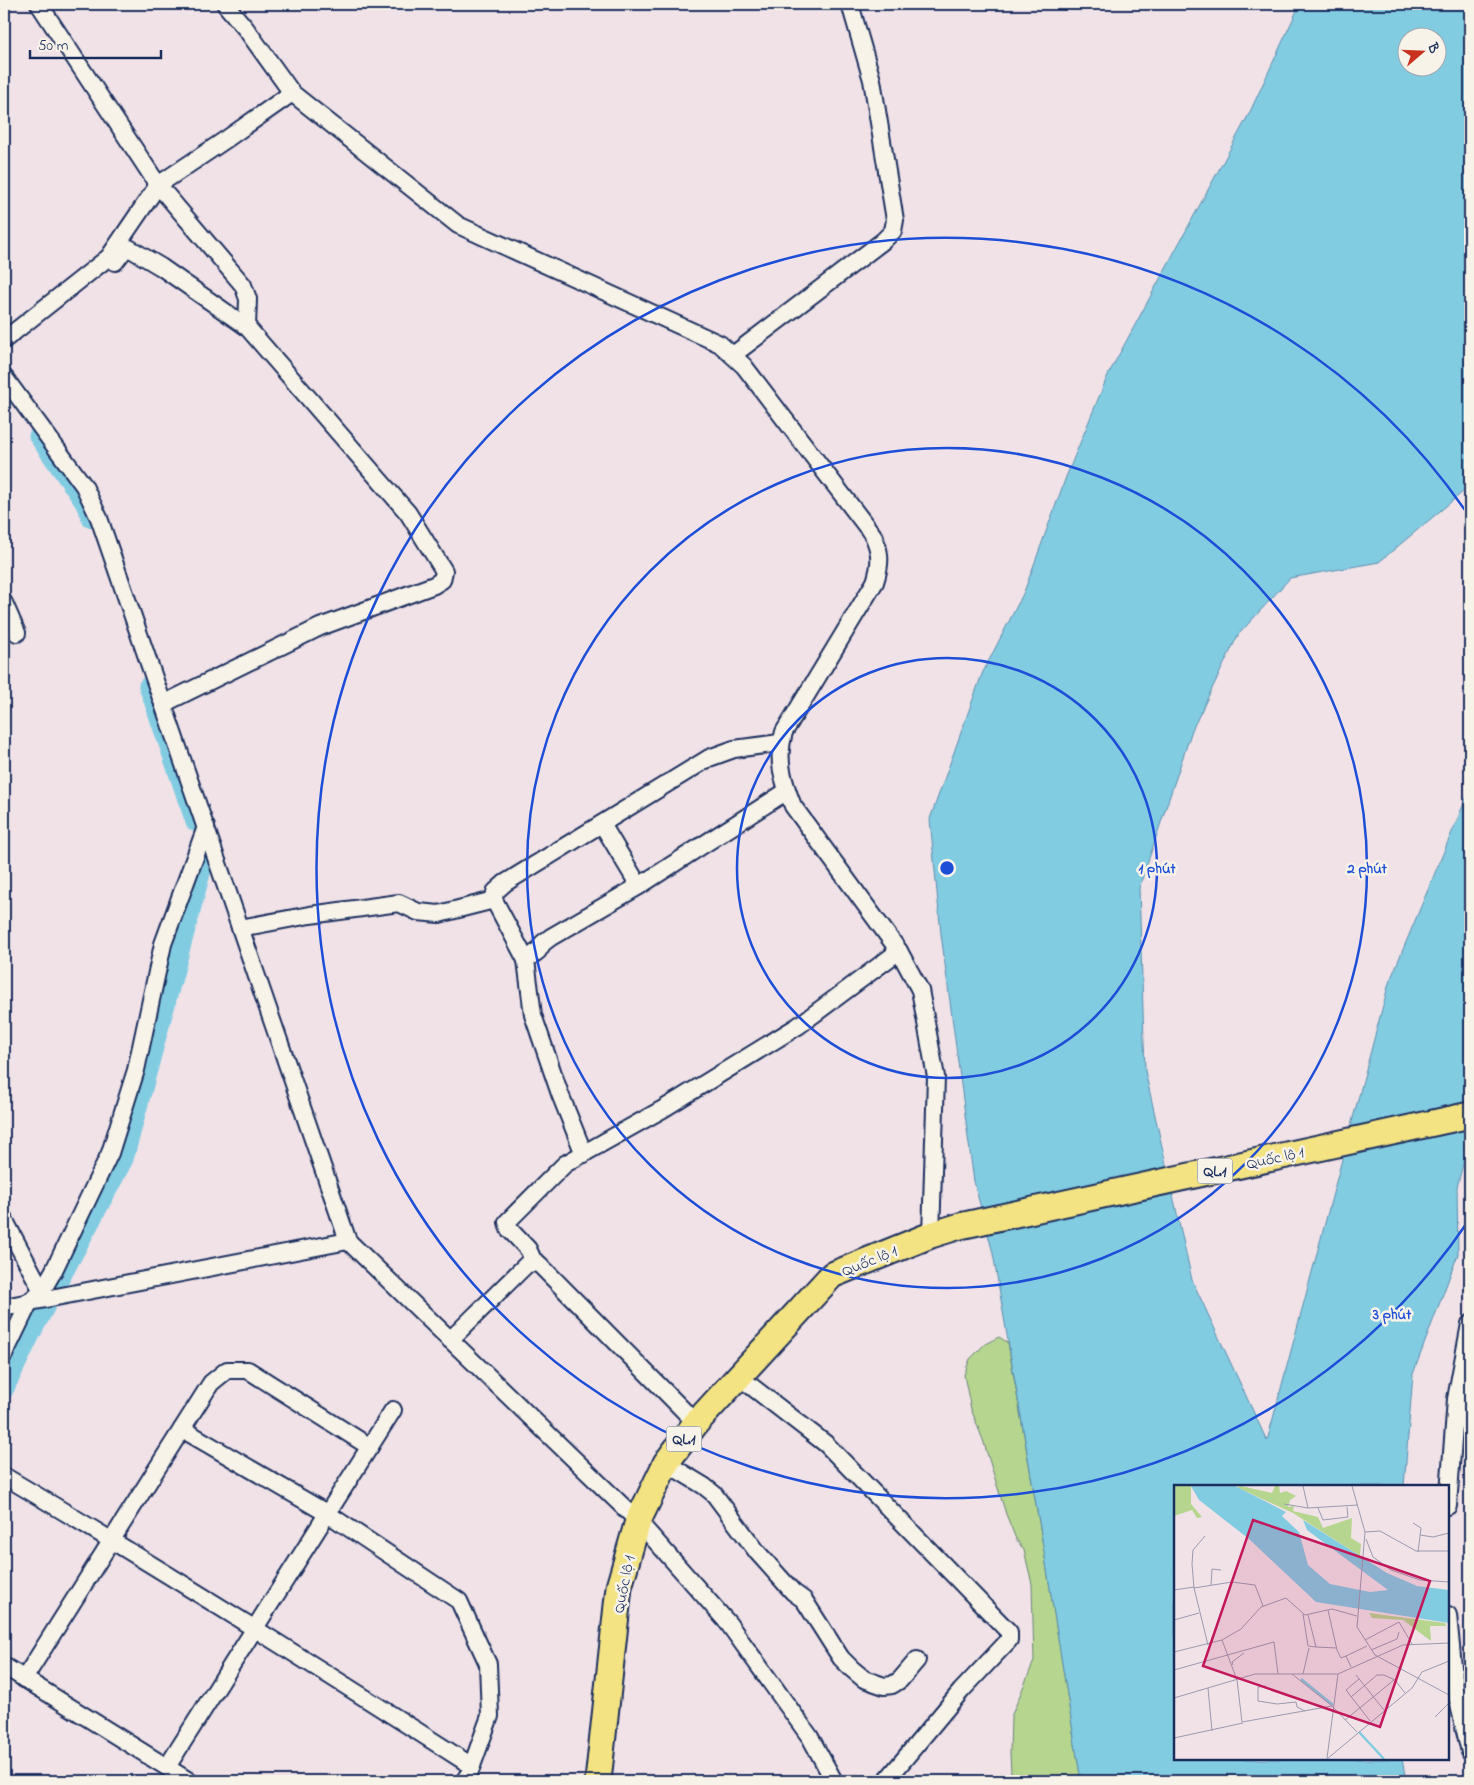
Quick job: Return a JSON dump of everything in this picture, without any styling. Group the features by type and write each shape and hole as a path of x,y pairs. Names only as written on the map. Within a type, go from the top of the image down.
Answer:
{"main road":[{"name":"Quốc lộ 1","path":"598,1781 620,1587 638,1521 666,1464 696,1423 832,1275 931,1235 960,1226 1470,1115"}],"street":[{"path":"39,4 158,185 243,285 248,299 247,327"},
{"path":"225,4 246,29 292,93 458,225 700,334 720,344 734,355 873,534 879,546 880,557 875,582 784,732 780,743 779,761 783,782 793,806 898,951 920,990 936,1077 931,1235"},
{"path":"734,355 894,231 895,220 872,80 850,4"},
{"path":"4,340 109,257 158,185 292,93"},
{"path":"103,262 111,265 125,249 129,248 161,267 247,327 408,513 443,566 444,574 442,580 434,585 320,627 163,704"},
{"path":"4,377 84,486 99,518 348,1241 638,1521 728,1623 810,1737 834,1781"},
{"path":"4,603 16,633"},
{"path":"584,1154 560,1094 533,1015 526,960 494,900 495,892 505,883 721,753 734,749 780,743"},
{"path":"526,960 538,951 543,943 551,937 639,886 787,791"},
{"path":"602,824 639,886"},
{"path":"4,1355 44,1296 54,1270 110,1153 136,1070 163,944 206,827"},
{"path":"240,928 310,915 399,903 418,912 439,914 494,900"},
{"path":"534,1262 528,1249 509,1229 507,1222 565,1164 663,1109 798,1026 898,951"},
{"path":"4,1219 44,1296"},
{"path":"4,1307 44,1296 348,1241"},
{"path":"450,1340 528,1264 534,1262 541,1265 696,1423"},
{"path":"1449,1493 1456,1399 1470,1324"},
{"path":"24,1679 211,1383 227,1370 248,1370 370,1447"},
{"path":"738,1376 826,1444 1005,1626 1010,1635 1009,1640 961,1691 886,1781"},
{"path":"166,1767 394,1410"},
{"path":"182,1429 328,1514 459,1601 488,1664 490,1716 472,1766 464,1781"},
{"path":"666,1464 714,1494 758,1553 793,1592 804,1600 841,1658 864,1679 884,1686 892,1685 900,1680 917,1660"},
{"path":"4,1476 255,1628 472,1766"},
{"path":"1449,1625 1455,1688 1470,1752"},
{"path":"4,1666 189,1781"}],"green space":[{"path":"999,1337 1008,1343 1081,1781 1001,1781 1011,1773 1011,1717 1034,1661 1032,1584 1024,1550 1016,1539 1006,1514 983,1440 971,1409 964,1375 970,1359 985,1344"}],"water":[{"path":"1300,4 1470,4 1470,486 1379,562 1290,578 1238,635 1192,730 1139,888 1145,1071 1192,1280 1267,1441 1389,983 1470,789 1470,1138 1457,1187 1458,1254 1413,1374 1404,1485 1174,1485 1174,1760 1402,1760 1406,1781 1081,1781 993,1253 974,1182 941,934 930,819 982,674 1024,592 1066,477 1108,375 1249,114"}],"waterway":[{"path":"38,436 84,502 91,518"},
{"path":"148,686 195,822"},
{"path":"4,1390 33,1330 124,1159 204,862"}]}
